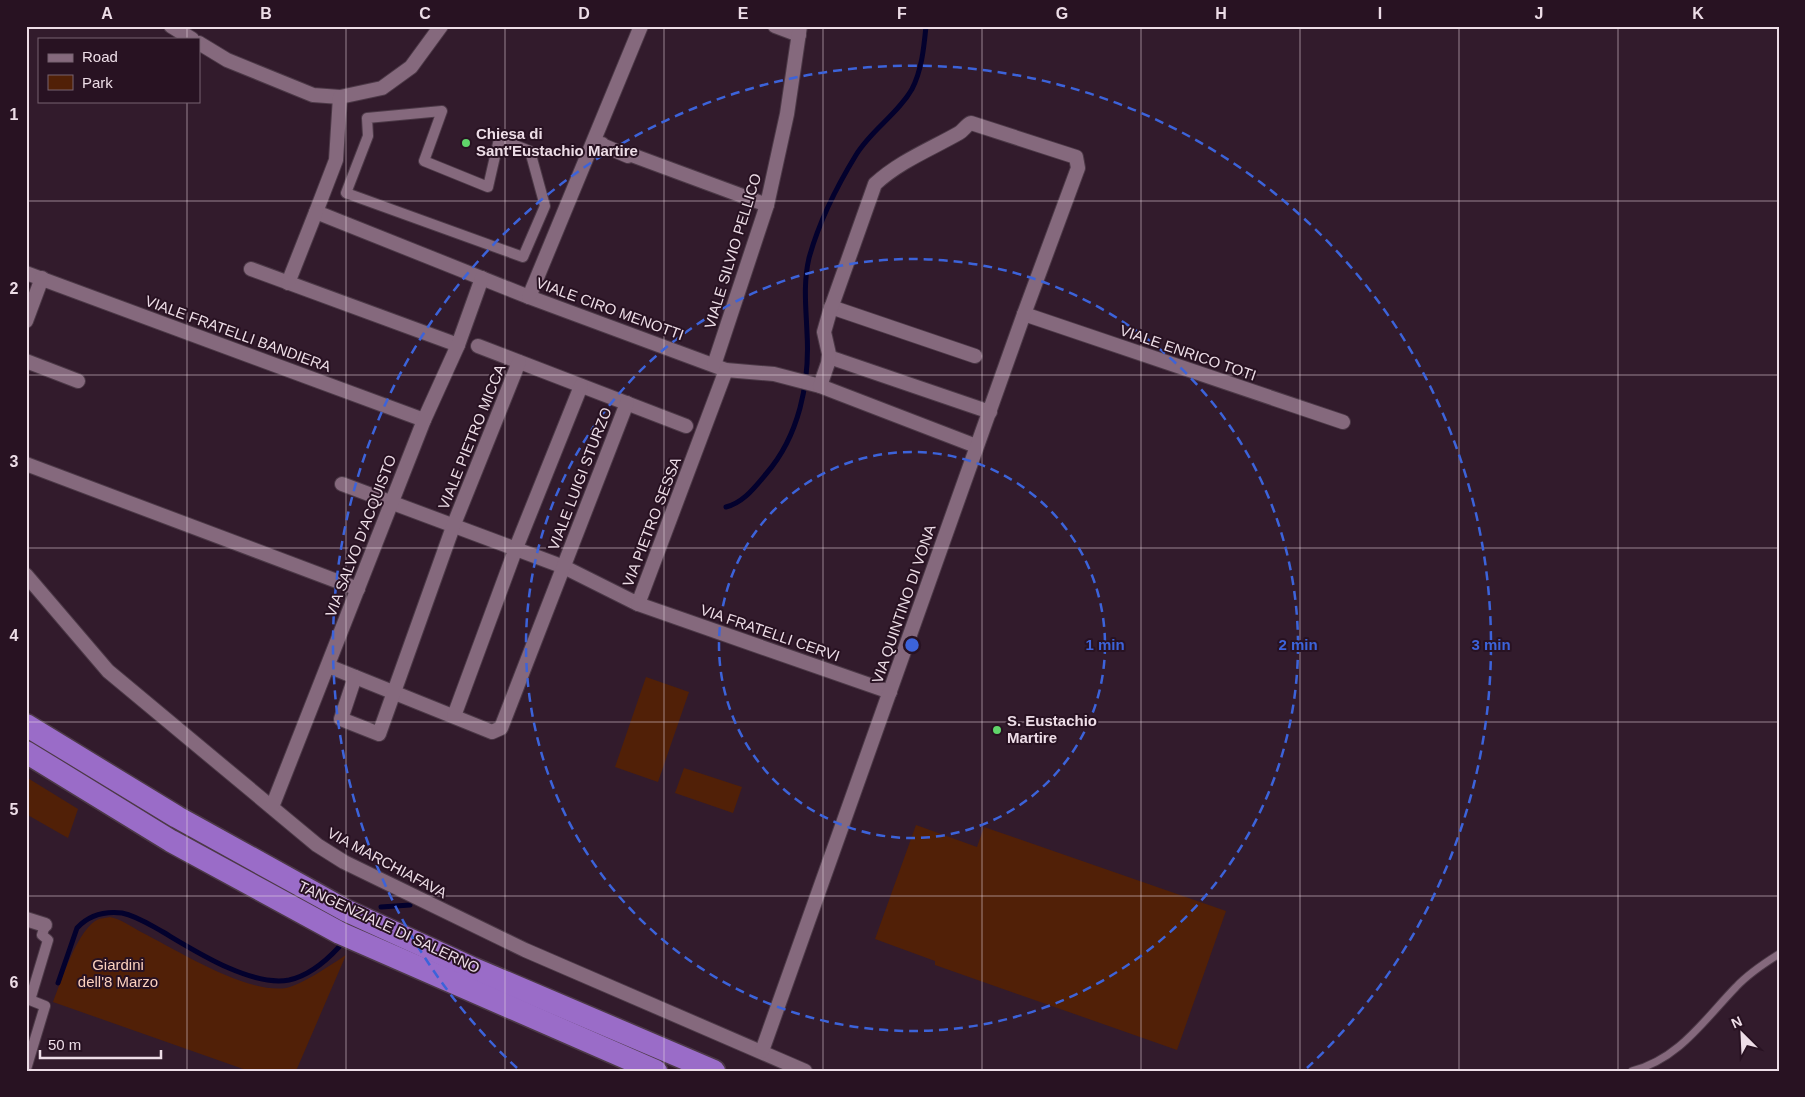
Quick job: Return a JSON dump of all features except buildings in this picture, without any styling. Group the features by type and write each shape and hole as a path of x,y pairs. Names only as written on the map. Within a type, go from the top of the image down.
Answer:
{"highway":[{"name":"TANGENZIALE DI SALERNO","path":"26,725 177,817 345,910 472,968 714,1071"},
{"name":"TANGENZIALE DI SALERNO","path":"26,752 171,841 340,933 656,1071"}],"street":[{"path":"170,26 190,38"},
{"path":"200,44 227,60 313,95 340,96 382,88 410,67 441,26"},
{"path":"529,297 598,142 641,26"},
{"path":"775,26 800,31"},
{"name":"VIALE SILVIO PELLICO","path":"720,368 767,206 787,114 800,31"},
{"path":"288,283 336,160 340,96"},
{"path":"442,111 424,161 488,187 499,139 530,150 546,206 523,257 346,193 368,136 367,118 442,111"},
{"name":"VIA QUINTINO DI VONA","path":"762,1051 976,446 1078,168 1076,157 975,123 968,124 962,131 906,161 875,184 831,307"},
{"path":"598,142 603,142 629,154 767,206"},
{"name":"VIALE CIRO MENOTTI","path":"316,212 529,297 720,368 774,374 820,386 976,446"},
{"path":"251,269 458,345"},
{"name":"VIALE FRATELLI BANDIERA","path":"26,273 424,420"},
{"path":"27,320 42,278"},
{"name":"VIA SALVO D'ACQUISTO","path":"272,807 424,420 458,345 482,278"},
{"path":"820,386 829,357 824,332 831,307 975,356"},
{"name":"VIALE ENRICO TOTI","path":"1024,314 1343,422"},
{"path":"478,346 686,426"},
{"path":"829,357 990,412"},
{"path":"26,361 78,381"},
{"name":"VIALE PIETRO MICCA","path":"355,677 340,719 379,734 454,524 519,362"},
{"name":"VIA PIETRO SESSA","path":"342,484 564,566 638,604 720,368"},
{"path":"454,716 516,548 581,386"},
{"name":"VIALE LUIGI STURZO","path":"328,666 492,732 501,728 627,403"},
{"path":"26,464 358,589"},
{"name":"VIA MARCHIAFAVA","path":"26,576 108,671 317,845 344,862 526,950 805,1071"},
{"name":"VIA FRATELLI CERVI","path":"638,604 890,692"},
{"path":"26,919 44,925 42,935 48,940 30,1000 45,1006 26,1069"}],"lane":[{"path":"1632,1071 1653,1066 1698,1030 1736,986 1757,968 1779,954"}],"green space":[{"path":"646,677 689,692 658,782 615,767"},
{"path":"684,768 742,787 733,813 675,793"},
{"path":"26,777 78,809 68,838 26,814"},
{"path":"916,825 977,847 984,827 1226,911 1177,1050 935,965 935,961 875,939"},
{"name":"Giardini dell'8 Marzo","path":"110,917 123,921 173,949 232,978 270,988 286,988 300,983 346,955 296,1071 249,1071 53,1002 71,956 84,933 91,924 99,919"}],"waterway":[{"path":"726,507 738,502 753,489 766,474 787,443 800,408 804,390 807,352 805,286 813,245 829,205 856,155 912,89 920,66 926,26"},
{"path":"381,907 410,905"},
{"path":"58,983 77,928 92,917 103,913 122,913 133,916 224,966 241,973 274,981 289,980 303,975 322,963 339,947"}],"place":[{"name":"Chiesa di Sant'Eustachio Martire","path":"466,143"},
{"name":"S. Eustachio Martire","path":"997,730"}]}
